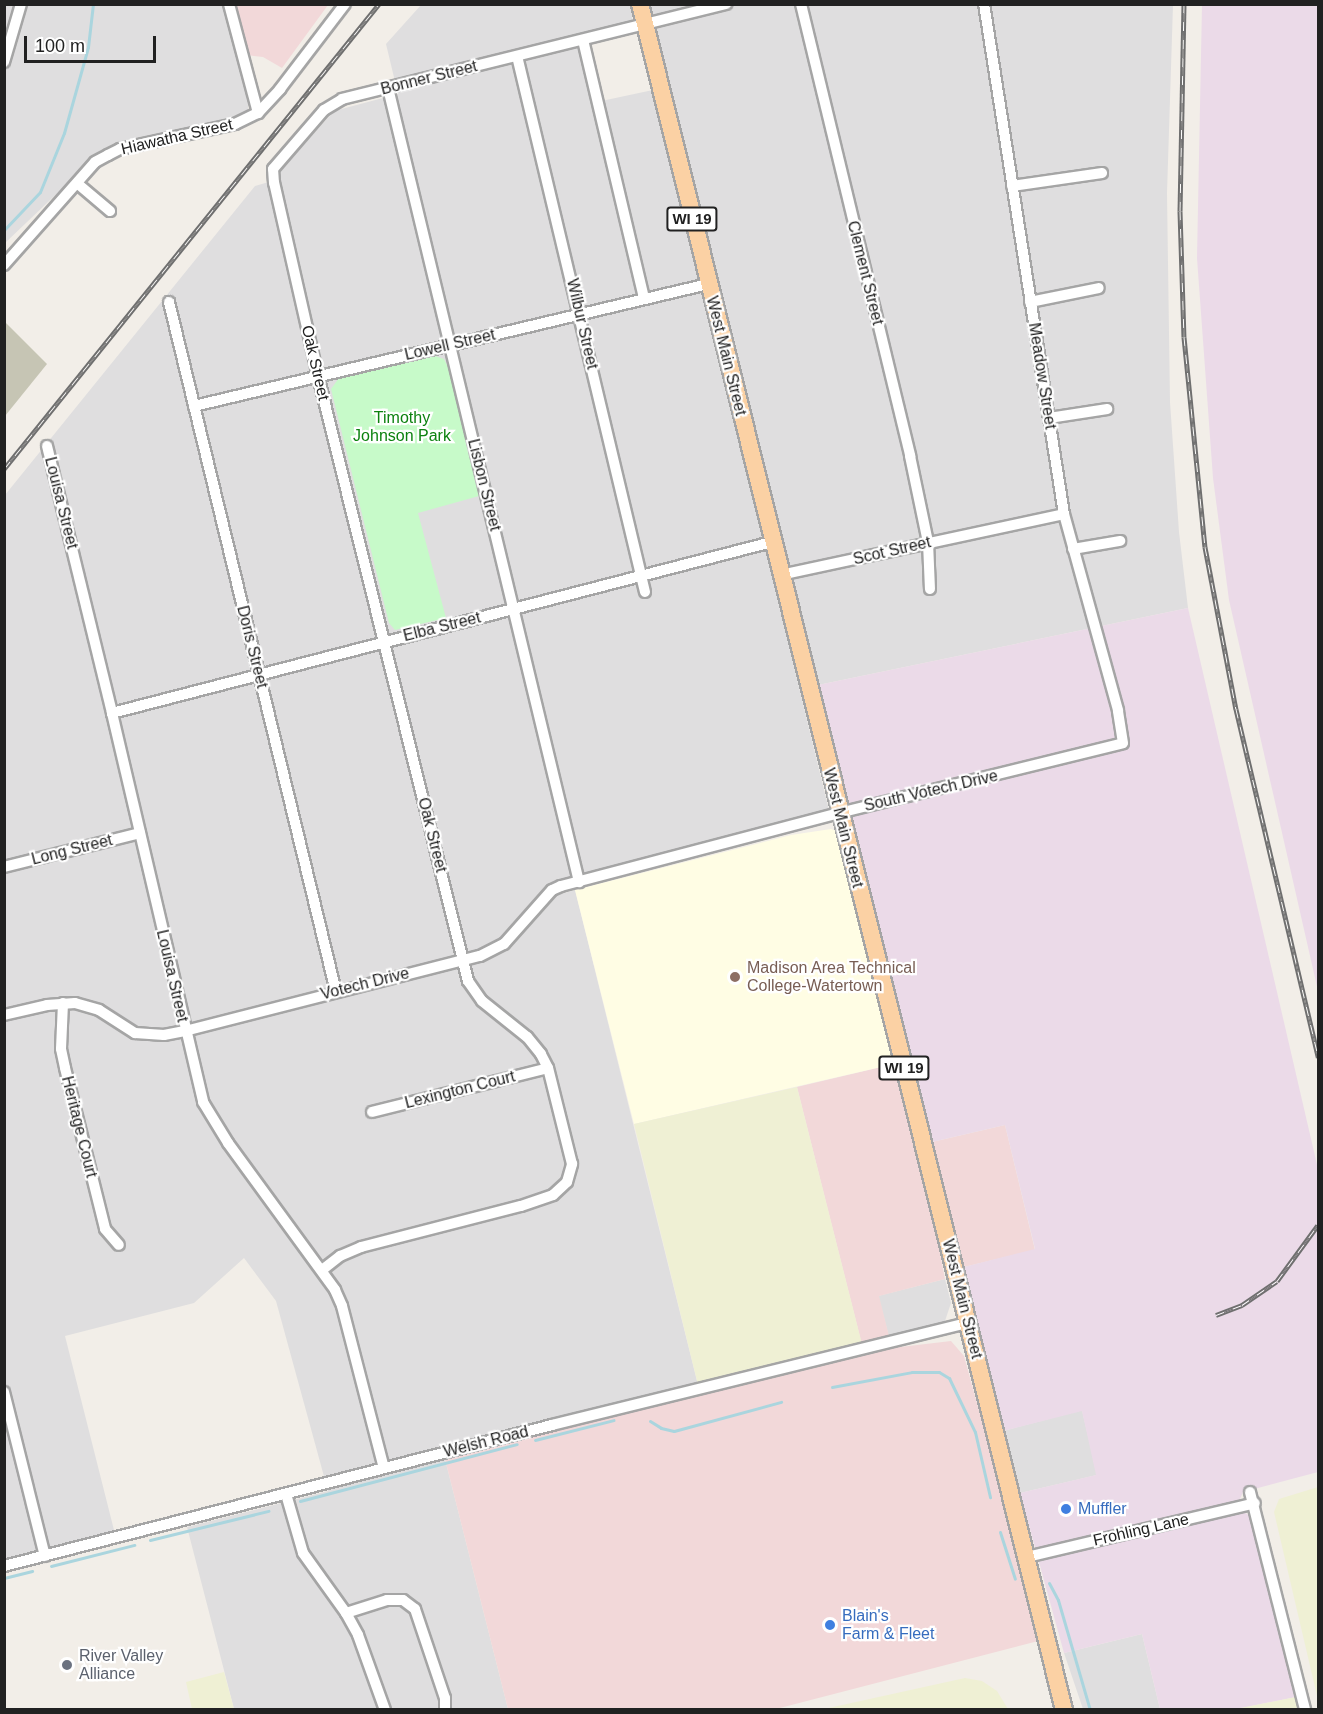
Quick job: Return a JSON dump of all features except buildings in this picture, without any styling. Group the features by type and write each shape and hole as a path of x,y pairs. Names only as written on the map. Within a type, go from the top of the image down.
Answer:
{"main road":[{"name":"West Main Street","path":"639,4 1064,1710"},
{"name":"West Main Street","path":"1050,1650 1073,1710"}],"street":[{"path":"4,62 21,4"},
{"path":"229,4 258,112"},
{"name":"Hiawatha Street","path":"4,265 96,162 120,149 235,124 258,112 279,89 345,4"},
{"name":"Bonner Street","path":"278,201 273,169 324,110 342,99 645,26 726,4"},
{"name":"Clement Street","path":"801,4 910,456 928,542 930,589"},
{"name":"Meadow Street","path":"984,4 1064,514 1118,710 1122,743"},
{"path":"583,40 644,298"},
{"name":"Wilbur Street","path":"518,56 645,592"},
{"name":"Lisbon Street","path":"388,88 579,882"},
{"path":"1012,186 1102,173"},
{"path":"78,184 110,211"},
{"name":"Oak Street","path":"278,201 318,376 462,959 473,992 534,1045 548,1068 572,1164 567,1182 561,1189 543,1199 361,1247 340,1256 322,1270"},
{"name":"Lowell Street","path":"194,406 708,284"},
{"path":"1030,302 1099,288"},
{"name":"Doris Street","path":"169,302 336,992"},
{"path":"1049,418 1107,409"},
{"name":"Louisa Street","path":"46,446 112,712 197,1084 212,1121 322,1270 342,1306 384,1468"},
{"name":"Scot Street","path":"780,575 1064,514"},
{"path":"1073,549 1120,541"},
{"name":"Elba Street","path":"112,712 772,542"},
{"name":"South Votech Drive","path":"705,848 1122,743"},
{"name":"Long Street","path":"4,867 140,833"},
{"name":"Votech Drive","path":"4,1016 63,1003 88,1005 135,1033 164,1035 185,1031 462,959 480,957 504,944 552,890 705,848"},
{"name":"Heritage Court","path":"63,1003 61,1049 65,1068 105,1229 119,1245"},
{"name":"Lexington Court","path":"372,1112 548,1068"},
{"name":"Welsh Road","path":"4,1566 818,1358 968,1323"},
{"path":"4,1392 9,1428 45,1556"},
{"path":"1250,1492 1305,1710"},
{"path":"286,1494 303,1553 346,1613 386,1710"},
{"name":"Frohling Lane","path":"1027,1557 1254,1503"},
{"path":"346,1613 387,1600 403,1600 415,1610 445,1698 445,1710"}],"shaded area":[{"path":"5,5 223,5 248,100 248,111 243,117 90,162 5,243"},
{"path":"235,5 328,5 282,68 263,57 247,55"},
{"path":"421,5 633,5 632,20 577,36 592,103 653,90 829,810 821,814 555,881 561,894 575,890 698,1385 443,1451 508,1709 234,1709 187,1527 328,1491 276,1301 244,1258 194,1303 65,1336 115,1534 5,1562 5,495 255,186 279,179 280,171 334,111 398,94 386,44"},
{"path":"649,5 1173,5 1167,193 1170,402 1179,532 1188,608 818,685"},
{"path":"1202,5 1318,5 1318,991 1229,600 1213,478 1197,258"},
{"path":"5,322 47,364 5,416"},
{"path":"1188,608 1318,1169 1318,1472 1243,1492 1240,1499 1244,1512 1253,1518 1296,1697 1236,1709 1160,1709 1142,1634 1064,1653 1020,1493 1096,1475 1082,1411 1003,1431 964,1267 1035,1249 1005,1125 932,1142 818,685"},
{"name":"Madison Area Technical College-Watertown","path":"831,829 836,831 894,1064 634,1124 575,890 791,835"},
{"path":"894,1064 928,1193 945,1279 879,1296 892,1348 951,1341 964,1356 1042,1640 776,1709 508,1709 445,1459 864,1353 797,1087"},
{"path":"1005,1125 1035,1250 964,1267 932,1142"},
{"path":"945,1279 951,1303 945,1321 935,1327 889,1337 878,1296"},
{"path":"1082,1410 1097,1475 1020,1493 1003,1431"},
{"path":"1142,1634 1160,1709 1083,1709 1064,1653"}],"green space":[{"name":"Timothy Johnson Park","path":"435,356 444,359 449,369 479,496 418,513 446,618 395,630 389,623 331,389 339,378"},
{"path":"797,1087 862,1344 698,1385 634,1124"},
{"path":"1318,1487 1318,1700 1274,1512 1279,1499"},
{"path":"224,1672 234,1709 192,1709 186,1682"},
{"path":"965,1678 982,1681 997,1691 1008,1709 824,1709"},
{"path":"1296,1697 1299,1709 1236,1709"}],"waterway":[{"path":"4,230 40,192 64,133 88,47 93,4"},
{"path":"832,1387 912,1372 939,1372 949,1378 975,1432 990,1497"},
{"path":"650,1421 661,1428 674,1431 781,1402"},
{"path":"535,1440 614,1420"},
{"path":"300,1501 517,1444"},
{"path":"150,1540 268,1511"},
{"path":"1000,1532 1015,1579"},
{"path":"51,1566 134,1545"},
{"path":"4,1578 32,1571"},
{"path":"1049,1583 1058,1600 1090,1710"}],"railway":[{"path":"4,469 379,4"},
{"path":"1184,4 1180,211 1184,337 1205,547 1236,709 1318,1057"},
{"path":"1216,1315 1242,1305 1277,1281 1318,1225"}],"place":[{"name":"Madison Area Technical College-Watertown","path":"735,977"},
{"name":"Muffler","path":"1066,1509"},
{"name":"Blain's Farm & Fleet","path":"830,1625"},
{"name":"River Valley Alliance","path":"67,1665"}]}
